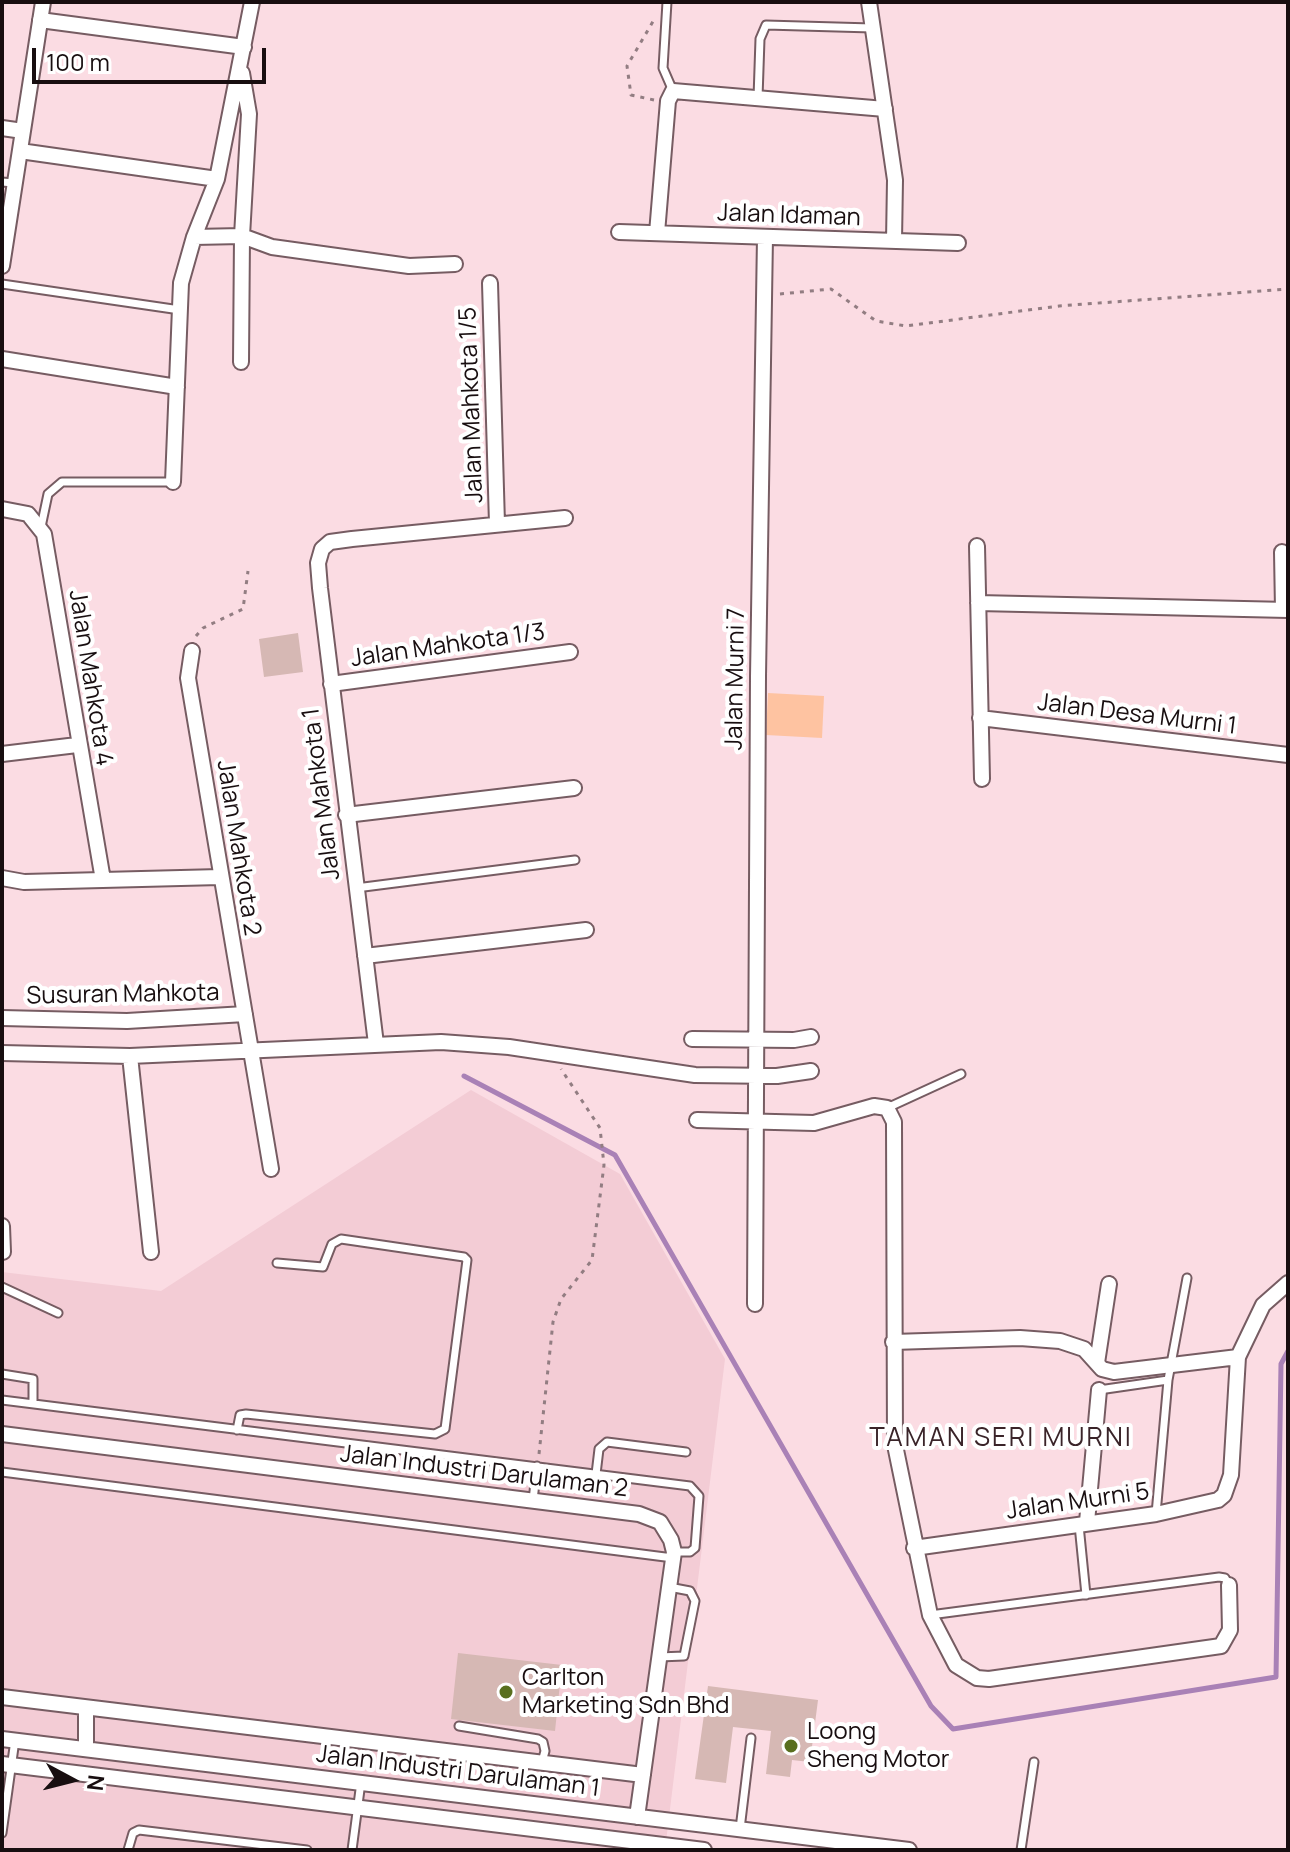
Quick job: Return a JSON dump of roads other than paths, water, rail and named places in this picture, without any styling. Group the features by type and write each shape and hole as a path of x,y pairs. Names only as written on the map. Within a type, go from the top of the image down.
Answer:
{"street":[{"path":"2,266 8,183 20,151 43,2"},
{"path":"173,482 181,283 194,237 217,179 252,2"},
{"path":"869,2 895,180 894,241"},
{"path":"40,20 244,47"},
{"path":"241,68 249,114 242,236 241,362"},
{"path":"657,233 670,96 758,98 885,109"},
{"path":"2,128 23,131"},
{"path":"20,151 217,179"},
{"name":"Jalan Idaman","path":"619,232 958,243"},
{"path":"194,237 242,236 272,247 409,266 455,264"},
{"name":"Jalan Murni 7","path":"755,1304 765,237"},
{"name":"Jalan Mahkota 1/5","path":"490,283 497,524"},
{"path":"2,359 177,387"},
{"path":"2,509 28,514 41,527"},
{"path":"497,524 565,518"},
{"name":"Jalan Mahkota 1","path":"376,1044 318,563 322,549 330,542 497,524"},
{"name":"Jalan Mahkota 4","path":"41,527 103,880"},
{"path":"977,546 982,779"},
{"path":"978,603 1286,610 1282,552"},
{"name":"Jalan Mahkota 2","path":"192,651 188,678 271,1169"},
{"name":"Jalan Mahkota 1/3","path":"331,684 570,652"},
{"name":"Jalan Desa Murni 1","path":"980,718 1288,755"},
{"path":"3,752 77,745"},
{"path":"346,815 574,788"},
{"path":"2,878 24,882 220,877"},
{"path":"365,956 586,930"},
{"name":"Susuran Mahkota","path":"2,1018 127,1021 245,1014"},
{"path":"692,1039 811,1037"},
{"path":"2,1053 130,1056 441,1042 551,1053 695,1075 756,1077 811,1071"},
{"path":"130,1056 151,1252"},
{"path":"697,1120 826,1122 863,1107 887,1108 894,1122 897,1141 893,1342 895,1445 930,1615 956,1665 977,1678 989,1679 1221,1646 1230,1630 1229,1585"},
{"path":"2,1226 3,1252"},
{"path":"893,1342 1051,1340 1084,1349 1097,1363 1114,1372 1169,1373 1238,1357 1263,1305 1288,1283"},
{"path":"1097,1363 1109,1284"},
{"name":"Jalan Murni 5","path":"914,1548 1156,1514 1218,1500 1224,1495 1231,1475 1238,1357"},
{"path":"1082,1522 1099,1390"},
{"name":"Jalan Industri Darulaman 2","path":"2,1434 639,1514 660,1522 671,1540 673,1555"},
{"path":"637,1817 673,1555"},
{"path":"2,1697 643,1775"},
{"path":"86,1708 86,1749"},
{"name":"Jalan Industri Darulaman 1","path":"8,1740 909,1850"},
{"name":"Jalan Industri Darulaman 1","path":"7,1764 704,1850"}],"lane":[{"path":"667,2 663,68 670,96"},
{"path":"758,98 760,39 766,25 873,29"},
{"path":"2,284 180,310"},
{"path":"41,527 48,494 62,482 173,482"},
{"path":"356,888 575,860"},
{"path":"887,1108 961,1074"},
{"path":"237,1430 243,1414 435,1434 445,1429 464,1257 341,1239 332,1244 323,1267 277,1263"},
{"path":"1156,1514 1169,1373 1187,1278"},
{"path":"2,1287 58,1313"},
{"path":"1099,1390 1169,1373"},
{"path":"2,1374 33,1379 33,1403"},
{"path":"2,1400 596,1474 695,1488 699,1496 695,1548 673,1555 2,1472"},
{"path":"596,1474 599,1449 607,1442 686,1452"},
{"path":"533,1500 537,1466"},
{"path":"1082,1522 1086,1595"},
{"path":"930,1615 1219,1577 1225,1578 1229,1585"},
{"path":"659,1657 684,1656 695,1601 690,1591 669,1587"},
{"path":"459,1726 538,1739 543,1742 545,1751 542,1763"},
{"path":"740,1829 751,1738"},
{"path":"2,1833 8,1740"},
{"path":"1021,1850 1034,1762"},
{"path":"352,1850 361,1782"},
{"path":"128,1850 133,1833 139,1830 307,1850"}],"waterway":[{"path":"464,1076 615,1155 931,1706 953,1729 1276,1677 1281,1364 1288,1351"}],"place":[{"name":"Carlton Marketing Sdn Bhd","path":"506,1692"},
{"name":"Loong Sheng Motor","path":"791,1746"}],"district":[{"name":"TAMAN SERI MURNI","path":"1001,1439"}]}
